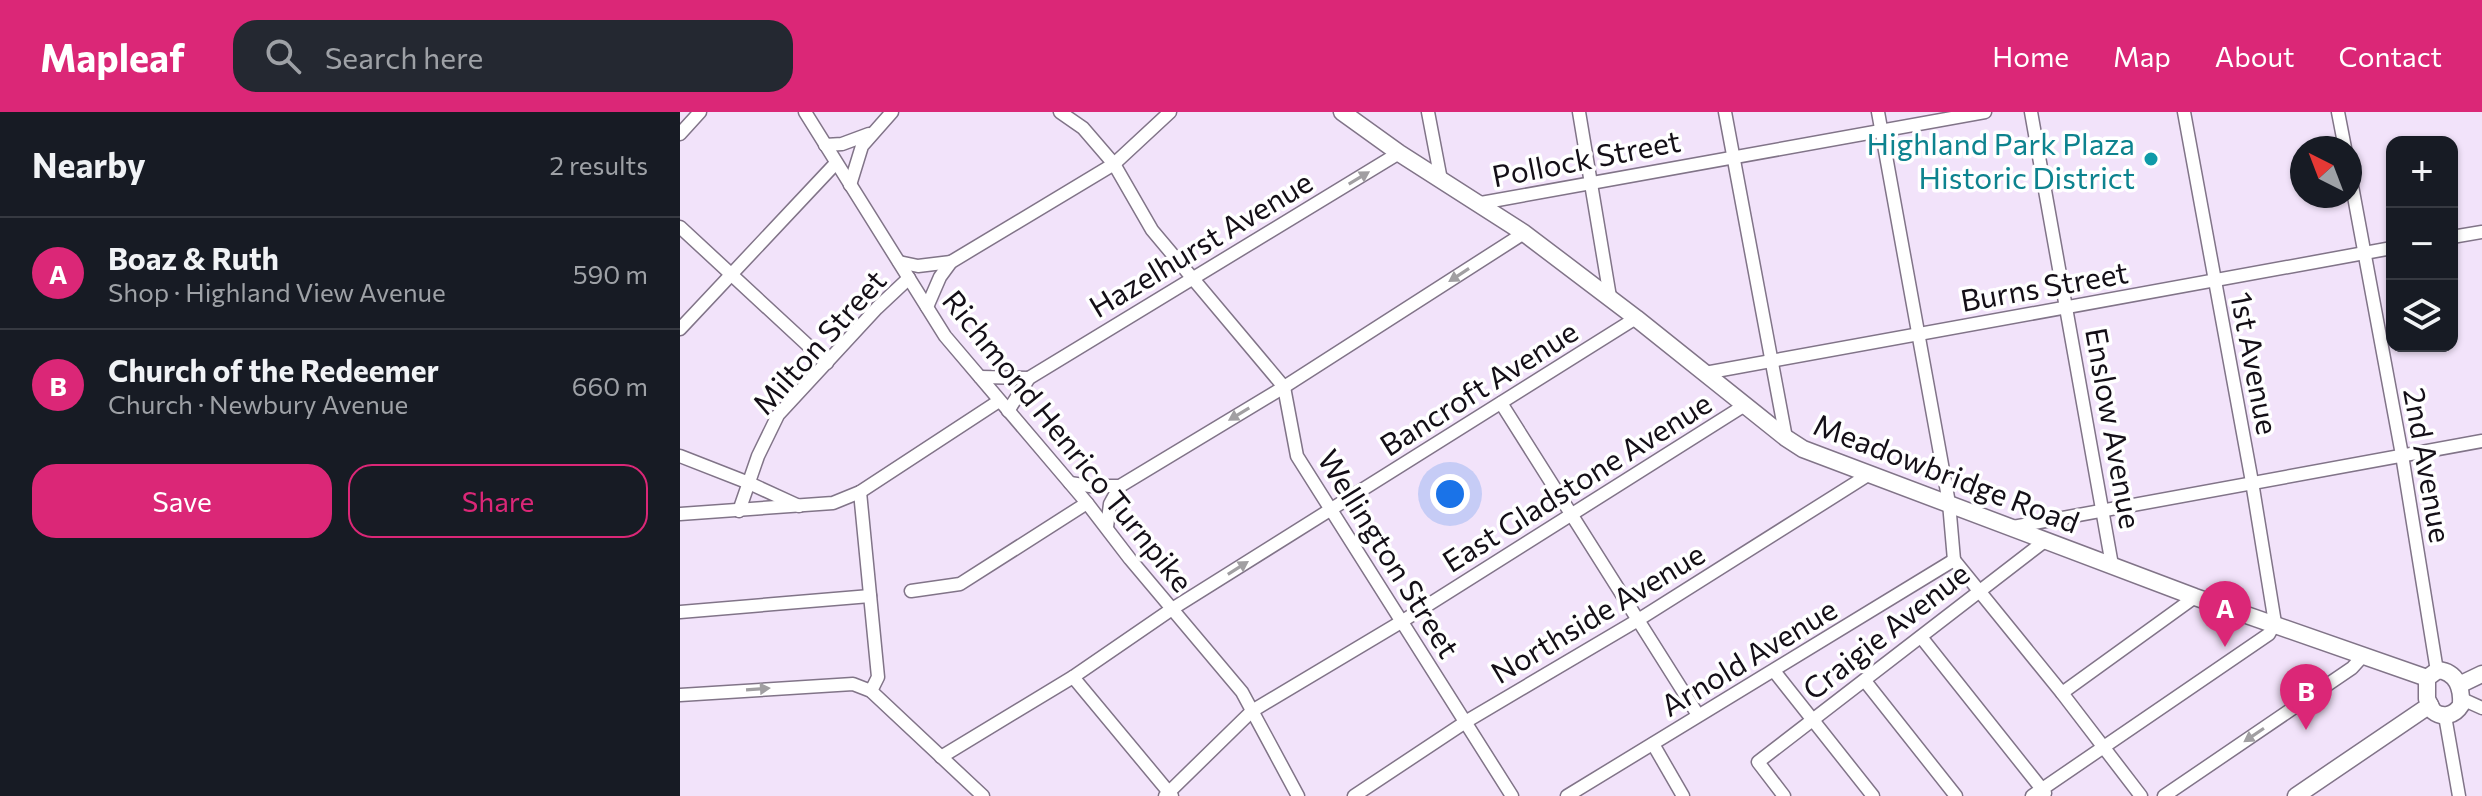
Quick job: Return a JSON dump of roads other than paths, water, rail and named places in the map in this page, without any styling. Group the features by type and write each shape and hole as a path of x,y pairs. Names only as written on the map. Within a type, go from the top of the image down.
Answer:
{"main road":[{"name":"Meadowbridge Road","path":"1342,112 1399,153 1524,233 1803,449 2362,657 2432,674"},
{"path":"2445,671 2452,675 2460,692 2458,710 2445,716 2437,714 2430,705 2426,690 2432,674 2445,671"},
{"path":"2460,692 2482,674"},
{"path":"2296,796 2430,705"}],"street":[{"path":"680,134 700,112"},
{"name":"Richmond Henrico Turnpike","path":"805,112 948,340 1234,682 1298,796"},
{"path":"850,185 862,146 869,134 892,112"},
{"path":"1060,112 1083,128 1114,164 1152,230 1284,387"},
{"name":"Milton Street","path":"927,307 940,277 951,262 1114,164 1170,112"},
{"path":"1428,112 1441,180"},
{"path":"1579,112 1610,297"},
{"path":"1725,112 1786,438"},
{"path":"1878,112 1949,503 1954,560 2141,796"},
{"name":"Pollock Street","path":"1481,203 1985,112"},
{"name":"Enslow Avenue","path":"2031,112 2112,565"},
{"name":"1st Avenue","path":"2184,112 2275,623"},
{"path":"2338,112 2343,136"},
{"path":"825,145 842,144 869,134"},
{"name":"Hazelhurst Avenue","path":"680,514 801,507 833,503 860,492 1004,406 1029,378 1399,153"},
{"path":"680,329 836,163"},
{"name":"2nd Avenue","path":"2356,208 2402,455 2432,674"},
{"path":"680,227 827,363"},
{"path":"2458,236 2482,232"},
{"name":"Pollock Street","path":"1120,486 1284,387 1524,233"},
{"name":"Burns Street","path":"1705,373 2386,249"},
{"name":"Milton Street","path":"899,262 918,266 951,262"},
{"name":"Milton Street","path":"739,511 758,456 778,415 909,278"},
{"name":"Bancroft Avenue","path":"941,757 1073,677 1172,609 1636,318"},
{"path":"980,377 1029,378"},
{"name":"Wellington Street","path":"1284,387 1297,456 1512,796"},
{"path":"1501,403 1698,715"},
{"name":"East Gladstone Avenue","path":"1169,794 1252,711 1401,622 1745,405"},
{"path":"2013,527 2482,441"},
{"path":"680,456 801,507"},
{"name":"Northside Avenue","path":"1354,796 1467,721 1638,620 1868,475"},
{"path":"1070,483 1120,486"},
{"path":"1107,527 1110,504 1120,486"},
{"path":"860,492 878,677 871,691"},
{"path":"911,591 960,584 1087,503"},
{"name":"Craigie Avenue","path":"1784,796 1758,762 2046,540"},
{"name":"Arnold Avenue","path":"1567,796 1954,560"},
{"path":"680,612 870,596"},
{"path":"2062,693 2195,597"},
{"path":"1921,637 2040,794 2269,634 2275,623"},
{"path":"2164,796 2352,668 2362,657"},
{"path":"1774,671 1873,796"},
{"path":"1073,677 1169,794"},
{"path":"1865,681 1956,796"},
{"path":"680,695 853,684 871,691 983,796"},
{"path":"2460,692 2482,708"},
{"path":"2445,716 2459,796"},
{"path":"1653,744 1683,796"}],"place":[{"name":"Highland Park Plaza Historic District","path":"2151,159"},
{"name":"Boaz & Ruth","path":"2225,647"},
{"name":"Church of the Redeemer","path":"2306,730"}]}
